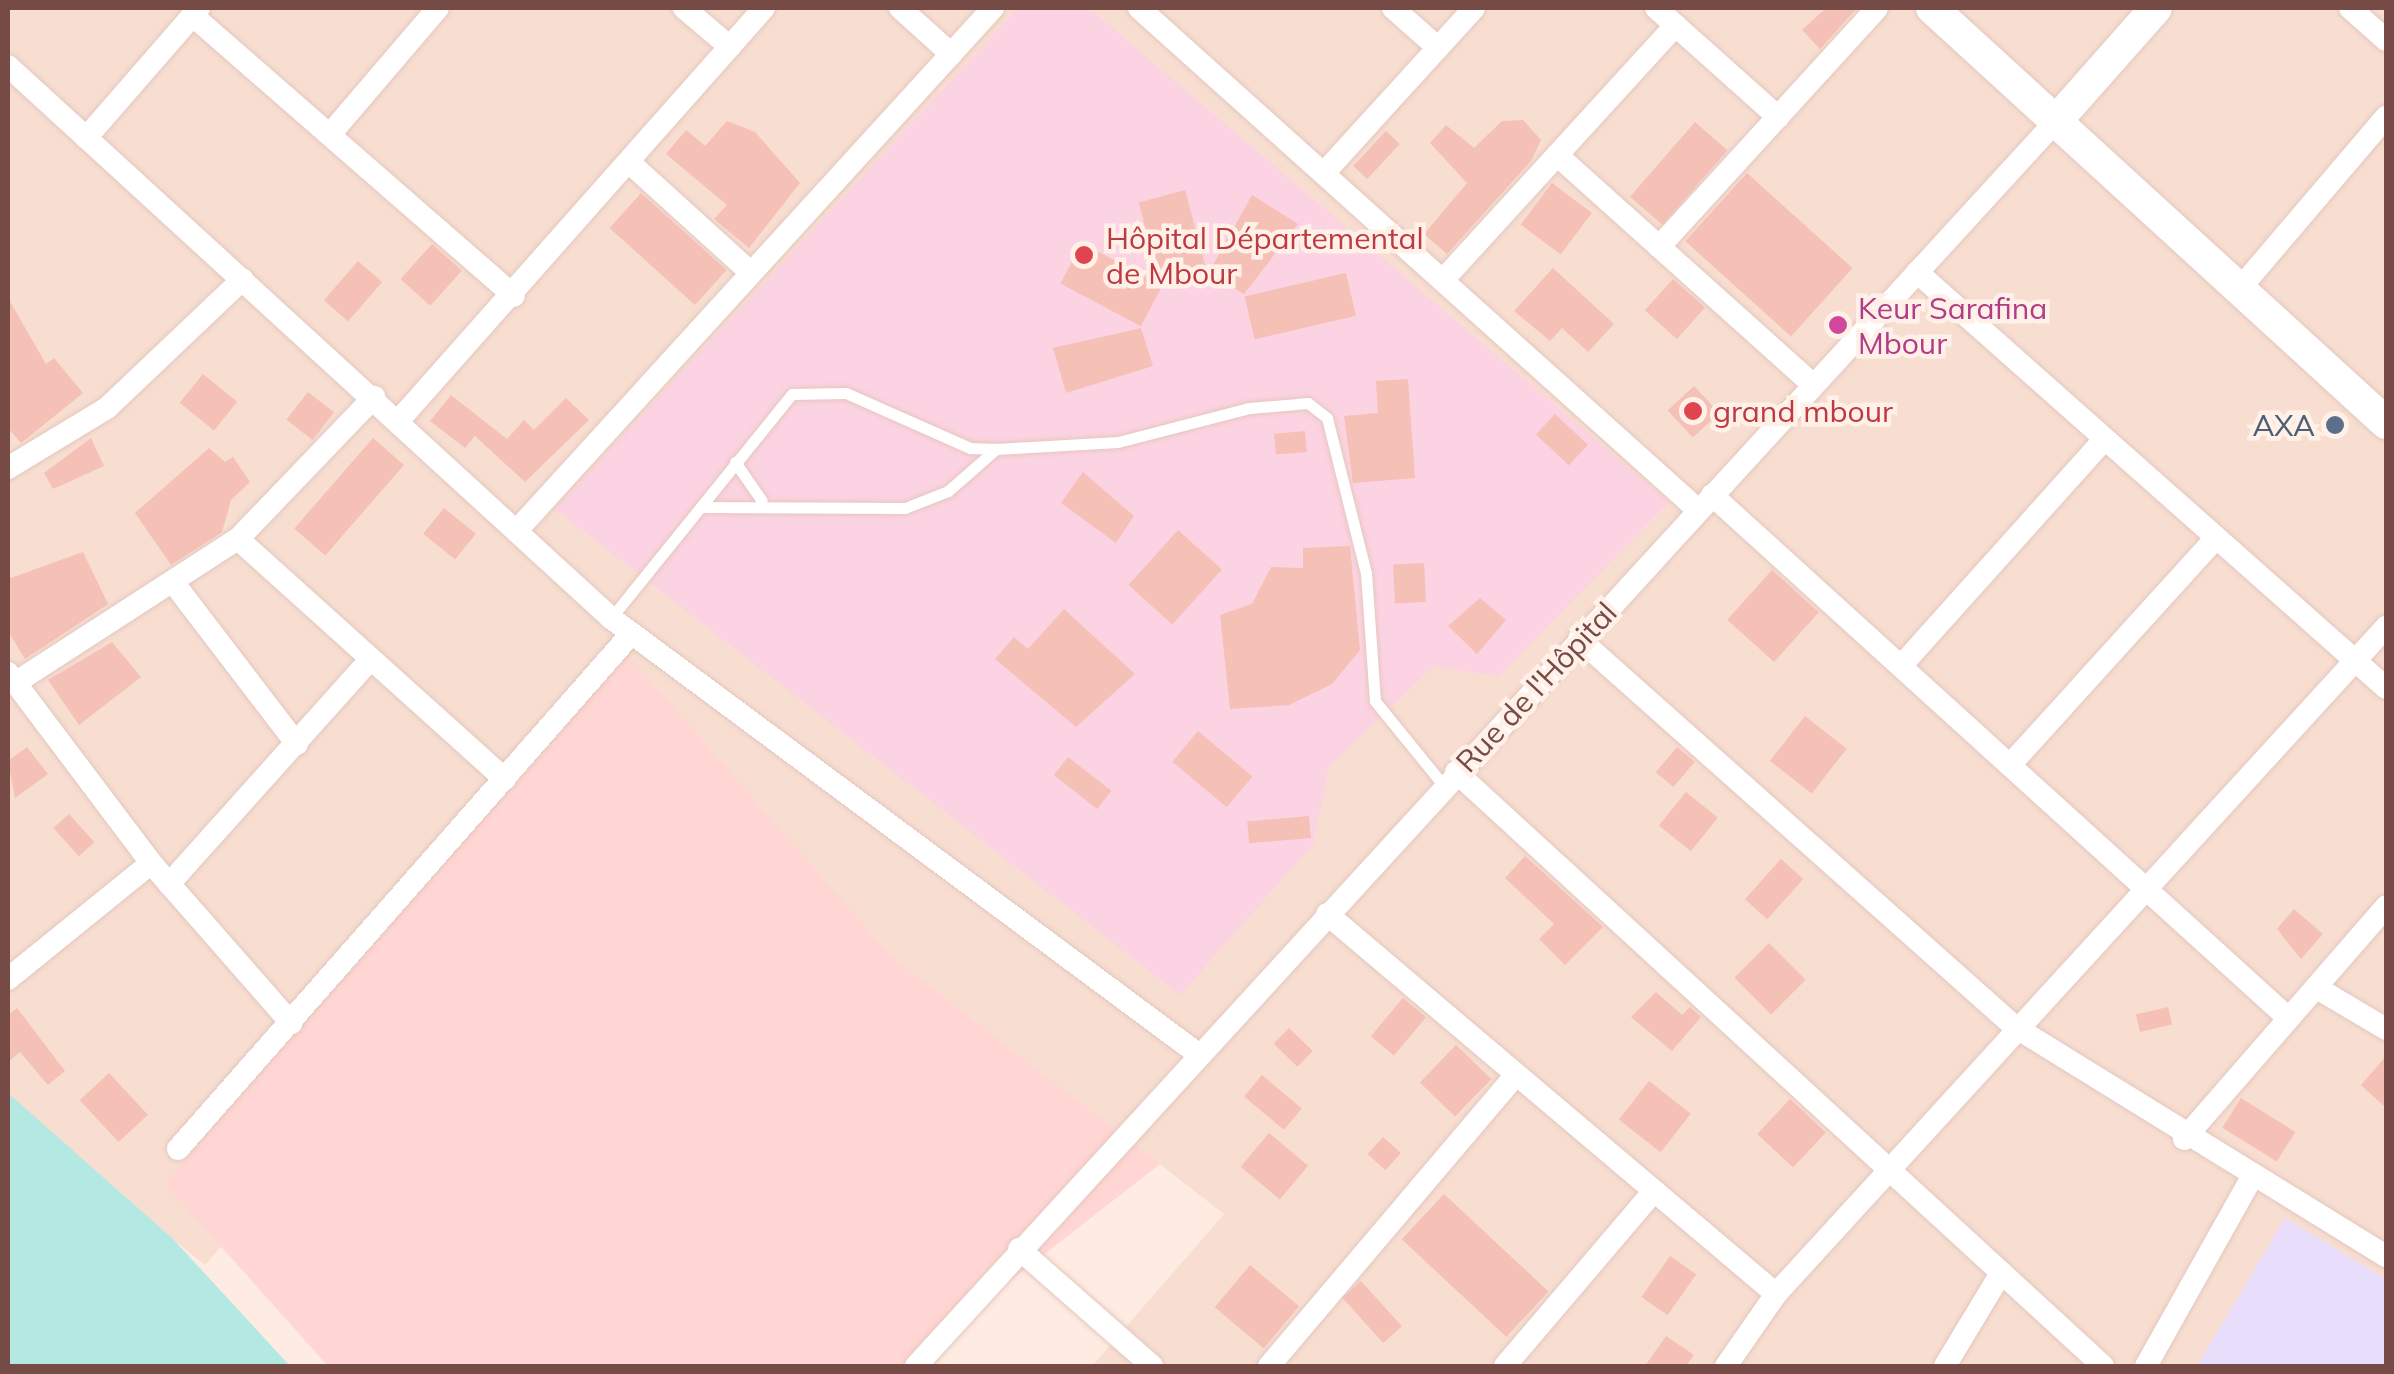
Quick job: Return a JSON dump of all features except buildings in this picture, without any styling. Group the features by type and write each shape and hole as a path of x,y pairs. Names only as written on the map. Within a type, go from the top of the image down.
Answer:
{"main road":[{"path":"1932,8 2242,286 2386,422"},
{"name":"Rue de l'Hôpital","path":"2057,120 2156,8"}],"street":[{"path":"332,132 438,8"},
{"path":"684,8 730,48"},
{"path":"400,419 631,164 764,8"},
{"path":"900,8 951,54"},
{"path":"519,528 993,8"},
{"path":"1140,8 1443,280 1901,666 2288,1017"},
{"path":"1393,8 1438,48"},
{"path":"1324,173 1474,8"},
{"path":"1656,8 1778,116"},
{"path":"1659,247 1877,8"},
{"path":"2350,8 2386,40"},
{"path":"86,138 196,11 514,296"},
{"path":"1443,280 1676,25"},
{"path":"8,66 400,419 631,634 1198,1054"},
{"name":"Rue de l'Hôpital","path":"916,1366 2057,120"},
{"path":"2242,286 2381,134"},
{"path":"1557,156 1813,386"},
{"path":"631,164 752,273"},
{"path":"1916,272 2103,442 2386,688"},
{"path":"8,468 107,408 242,279"},
{"path":"291,1023 151,863 11,678 176,586 238,538 374,397"},
{"path":"1901,666 2103,442"},
{"path":"238,538 505,779"},
{"path":"2010,764 2214,540"},
{"path":"176,586 297,744"},
{"path":"1726,1366 1776,1294 1893,1174 2015,1028 2150,891 2386,626"},
{"path":"178,1149 631,634"},
{"path":"1580,639 2015,1028 2184,1139 2386,1256"},
{"path":"169,884 371,659"},
{"path":"1450,779 2103,1366"},
{"path":"8,979 151,863"},
{"path":"2184,1139 2386,907"},
{"path":"1328,914 1776,1294"},
{"path":"2317,988 2386,1029"},
{"path":"1269,1366 1515,1076"},
{"path":"2146,1366 2251,1179"},
{"path":"1504,1366 1654,1192"},
{"path":"1019,1250 1152,1366"},
{"path":"1945,1366 2001,1273"}],"lane":[{"path":"612,618 777,406 816,388 970,448 996,449 1118,442 1249,408 1308,404 1327,418 1366,574 1374,701 1450,779"},
{"path":"701,507 762,501 848,514 905,508 948,491 996,449"},
{"path":"735,462 762,501"}],"shaded area":[{"path":"8,8 2386,8 2386,1366 1092,1366 1224,1214 642,763 205,1265 8,1108"},
{"name":"Hôpital Départemental de Mbour","path":"1018,8 1089,8 1669,502 1499,676 1433,667 1329,767 1313,845 1180,995 555,509"},
{"path":"621,647 890,955 1160,1164 901,1366 328,1366 165,1184"},
{"path":"2285,1218 2386,1279 2386,1366 2197,1366"}],"water":[{"path":"8,1093 173,1239 290,1366 8,1366"}],"place":[{"name":"Hôpital Départemental de Mbour","path":"1084,255"},
{"name":"Keur Sarafina Mbour","path":"1838,325"},
{"name":"grand mbour","path":"1693,411"},
{"name":"AXA","path":"2335,425"}]}
